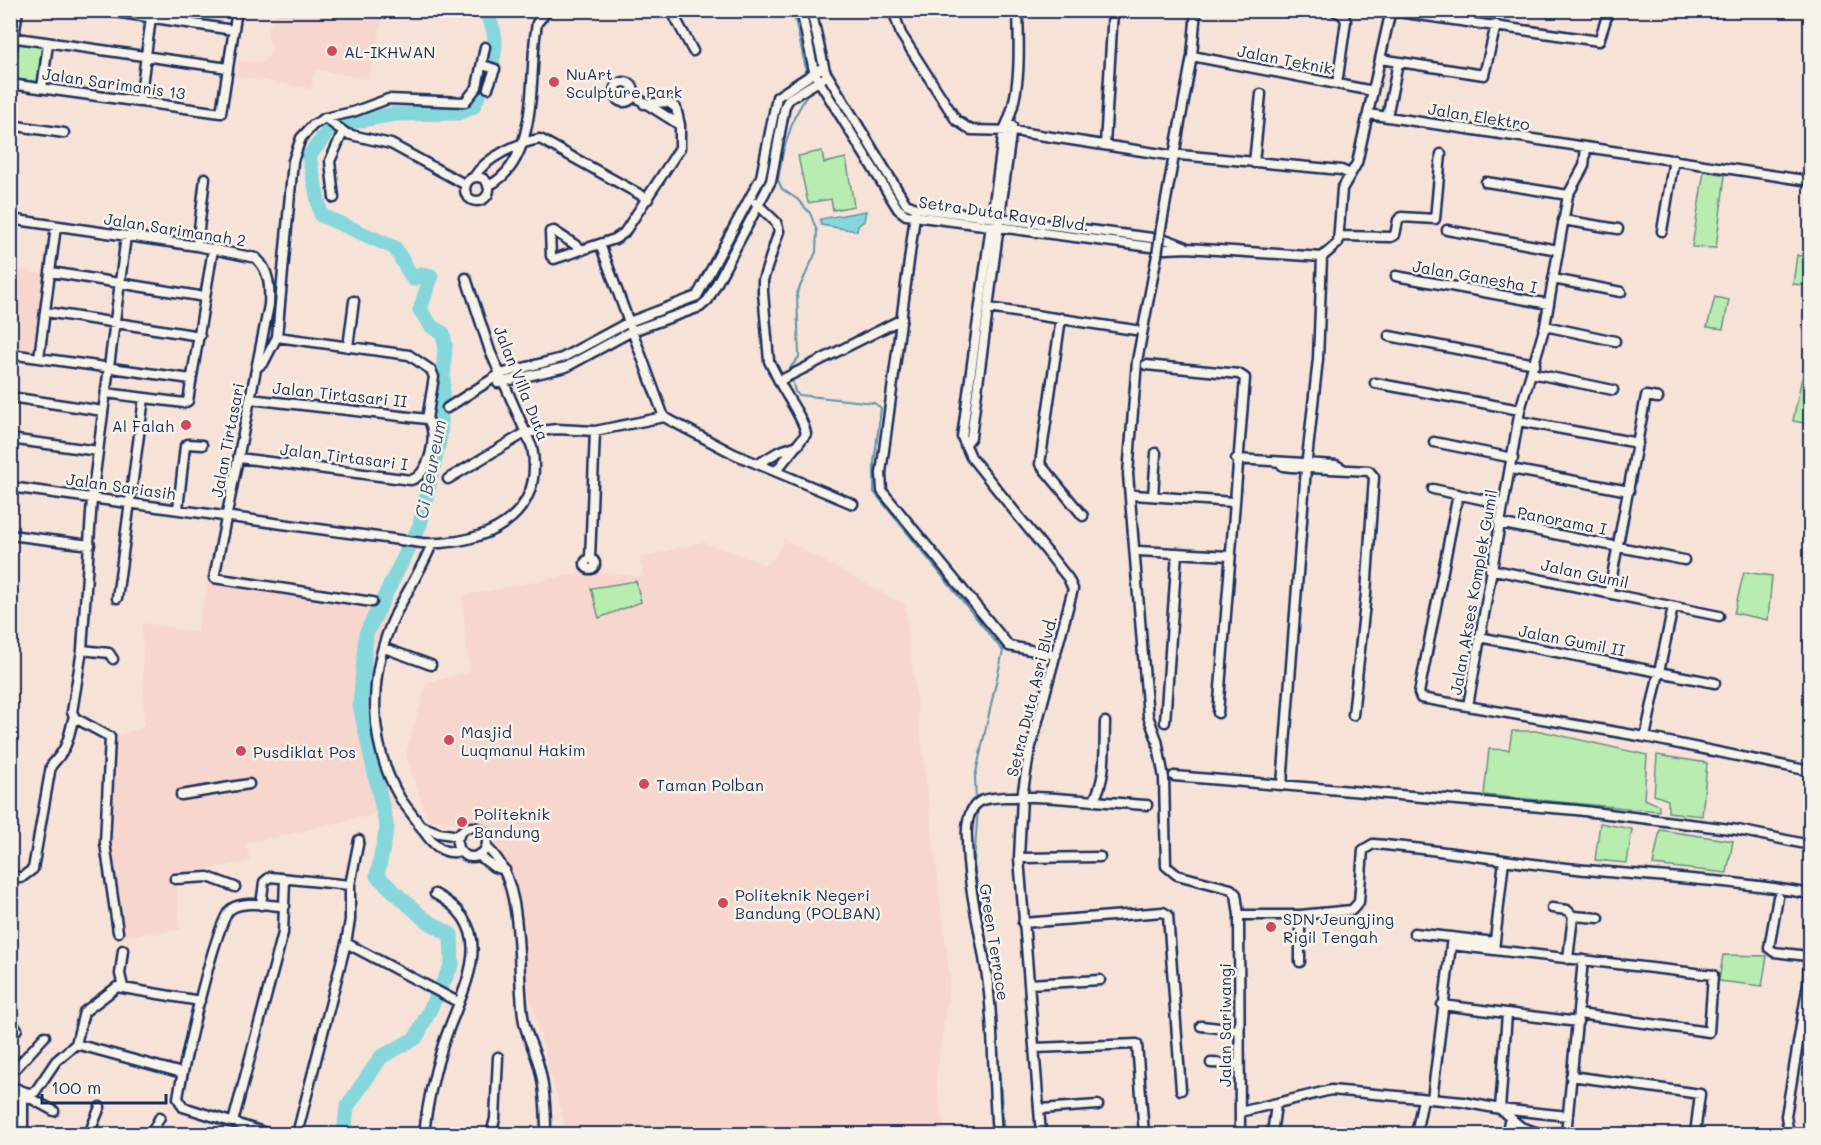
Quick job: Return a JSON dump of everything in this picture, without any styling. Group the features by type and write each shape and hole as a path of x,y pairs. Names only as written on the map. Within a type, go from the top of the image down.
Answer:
{"street":[{"path":"10,63 18,10"},
{"path":"102,10 152,14 233,30"},
{"path":"12,38 228,68 237,10"},
{"path":"488,186 500,180 506,173 525,142 537,23 548,10"},
{"path":"670,10 693,51"},
{"name":"Setra Duta Raya Blvd.","path":"801,10 814,71 819,81 898,209 915,218 1166,249 1187,248 1322,257"},
{"name":"Setra Duta Raya Blvd.","path":"811,10 823,67 903,200 916,208 1168,240 1187,248"},
{"path":"892,10 901,34 959,124 971,130 1009,131 1167,155"},
{"name":"Setra Duta Asri Blvd.","path":"1018,10 1017,78 980,330 970,437 965,445 971,457 1072,586 1073,593 1029,754 1022,797 1019,858 1041,1134"},
{"path":"1105,145 1113,10"},
{"path":"1196,10 1192,56 1137,361 1128,474 1148,716 1157,740 1164,778 1166,864 1169,870 1177,875 1233,890 1239,915 1300,915 1348,911 1358,905 1362,854 1373,844 1435,849 1504,860 1730,882 1807,894"},
{"path":"1333,10 1343,15 1346,21 1337,84"},
{"path":"1282,785 1306,465 1318,359 1322,257 1334,249 1340,236 1342,189 1357,163 1389,16 1393,12 1599,41 1610,10"},
{"path":"140,101 152,14"},
{"path":"1380,59 1486,75 1496,25"},
{"path":"42,88 48,44"},
{"path":"333,125 353,112 388,99 465,102 477,87 487,66 485,47"},
{"name":"Jalan Teknik","path":"1192,56 1373,91"},
{"path":"1387,117 1398,63"},
{"path":"487,66 495,69 488,88"},
{"path":"447,408 488,383 562,358 697,296 761,177 777,97 823,67"},
{"name":"Jalan Sarimanis 13","path":"10,84 221,113 228,68"},
{"path":"630,326 700,307 708,300 771,181 789,99 828,76"},
{"path":"1254,163 1261,94"},
{"path":"634,96 680,125"},
{"path":"583,250 624,232 680,148 680,125 676,109 668,102 644,104"},
{"name":"Jalan Elektro","path":"1368,114 1674,159 1810,182"},
{"path":"256,368 264,362 277,337 296,150 313,124 333,125 391,144 466,185"},
{"path":"10,125 64,133"},
{"path":"333,125 330,161 334,198"},
{"path":"466,185 490,162 525,142 540,139 648,199"},
{"name":"Jalan Akses Komplek Gumil","path":"1586,147 1584,166 1568,195 1545,326 1520,410 1511,469 1490,569 1468,706 1645,737 1810,771"},
{"path":"1340,236 1391,237 1395,235 1398,220 1401,217 1435,219 1441,154"},
{"path":"1180,155 1341,170 1350,174"},
{"path":"1662,231 1674,159"},
{"path":"474,177 481,178 488,186"},
{"path":"197,246 205,178"},
{"path":"1486,182 1568,195"},
{"path":"466,185 468,197 478,200 486,196 488,186"},
{"path":"751,198 776,222 779,231 763,280 769,361 789,402 805,426 806,434 776,471"},
{"path":"916,208 881,473 882,490 1009,646 1056,655"},
{"name":"Jalan Sarimanah 2","path":"10,219 197,246 256,258 266,270 270,291 256,368"},
{"path":"1563,220 1618,229"},
{"path":"39,358 56,226"},
{"path":"1447,230 1558,250"},
{"path":"10,874 21,878 33,869 51,766 60,759 67,746 74,716 73,702 82,650 92,498 126,236"},
{"path":"1137,246 1140,236"},
{"path":"600,244 664,417"},
{"path":"106,393 185,403 189,399 213,249"},
{"path":"51,272 205,297"},
{"name":"Jalan Ganesha I","path":"1396,276 1549,304"},
{"name":"Jalan Villa Duta","path":"432,544 481,536 497,529 518,512 536,476 532,447 501,378 466,278"},
{"path":"1553,279 1621,292"},
{"name":"Setra Duta Asri Blvd.","path":"980,330 988,308 987,282"},
{"path":"348,347 354,301"},
{"path":"988,308 1135,330"},
{"path":"46,312 200,336"},
{"path":"1061,318 1041,464 1083,516"},
{"path":"779,381 902,319"},
{"path":"1545,326 1616,341"},
{"path":"1389,336 1535,364"},
{"path":"277,337 409,356 431,370 435,386 427,419"},
{"path":"10,354 191,379"},
{"path":"1146,365 1242,375 1245,378 1236,459 1218,713"},
{"name":"Jalan Tirtasari","path":"256,368 214,578 372,602"},
{"path":"1531,373 1613,390"},
{"path":"1375,382 1520,410"},
{"path":"1609,592 1646,396 1658,398"},
{"path":"10,397 103,411"},
{"path":"117,598 144,398"},
{"name":"Jalan Tirtasari II","path":"250,399 427,419"},
{"path":"448,479 525,433 557,429 595,431 664,417 734,454 853,504"},
{"name":"Jalan Tirtasari I","path":"239,458 411,480 423,472 429,455 433,427 427,419"},
{"path":"1519,421 1638,443"},
{"path":"590,559 595,431"},
{"path":"10,439 98,451"},
{"path":"1434,442 1513,458"},
{"path":"178,509 185,446 188,444 202,445"},
{"path":"758,464 778,452 799,445"},
{"path":"1153,496 1156,453"},
{"path":"1236,459 1306,465 1336,471 1343,468 1369,471 1374,477 1366,594 1353,715"},
{"path":"1511,469 1629,491"},
{"name":"Jalan Sariasih","path":"10,487 432,544"},
{"path":"1433,489 1503,504"},
{"path":"1458,494 1419,693 1421,698 1426,700 1468,706"},
{"path":"1134,495 1233,502"},
{"name":"Panorama I","path":"1499,524 1684,560"},
{"path":"10,535 90,545"},
{"path":"432,544 395,615 376,682 374,705 377,735 383,758 400,796 422,831 447,853 461,851 471,856 478,855 486,847 486,836 477,828 464,829 459,836 461,851"},
{"path":"1139,551 1229,556"},
{"path":"1165,722 1176,554"},
{"name":"Jalan Gumil","path":"1490,569 1719,616"},
{"path":"1645,737 1673,608"},
{"name":"Jalan Gumil II","path":"1479,637 1715,683"},
{"path":"384,648 431,665"},
{"path":"82,650 110,653 113,660"},
{"path":"74,716 110,737 105,843 118,932"},
{"path":"1094,800 1101,788 1105,722"},
{"path":"1174,776 1576,810 1738,830 1810,845"},
{"path":"182,795 249,784"},
{"path":"1022,797 1147,805"},
{"name":"Green Terrace","path":"997,1134 989,992 969,872 968,821 974,805 982,800 1022,797"},
{"path":"419,825 439,834 459,836"},
{"path":"297,1134 346,943 350,920 350,885 359,840"},
{"path":"486,847 501,861 505,870 516,920 524,1023 539,1067 546,1107 546,1134"},
{"path":"478,855 495,867 505,870"},
{"path":"1019,858 1100,857"},
{"path":"1494,946 1504,860"},
{"path":"175,879 208,877 235,886"},
{"path":"261,905 264,882 267,878 350,885"},
{"path":"233,1122 283,933 285,879"},
{"path":"424,1134 428,1098 472,964 472,933 461,911 435,894"},
{"path":"1778,897 1769,948 1774,952 1808,956"},
{"path":"270,1134 181,1106 178,1098 200,1001 225,916 237,906 285,906"},
{"path":"1552,908 1568,910 1573,916 1599,918"},
{"path":"1023,923 1163,912 1168,915 1181,1090"},
{"name":"Jalan Sariwangi","path":"1239,915 1240,1134"},
{"path":"1300,915 1300,962"},
{"path":"1568,959 1573,916"},
{"path":"1789,1134 1786,1116 1809,984 1810,932"},
{"path":"1414,933 1568,959 1713,975 1709,1032 1578,1018 1507,1014 1442,1005"},
{"path":"1416,1134 1427,1099 1451,941"},
{"path":"346,943 458,1002"},
{"path":"123,951 120,974 123,987"},
{"path":"1566,1134 1583,960"},
{"path":"1029,984 1100,980"},
{"path":"10,1086 28,1093 35,1092 56,1061 75,1044 84,1012 111,990 123,987 200,1001"},
{"path":"1500,1109 1507,1014"},
{"path":"10,1024 17,1029 10,1038"},
{"path":"1201,1026 1238,1030"},
{"path":"10,1062 17,1067 45,1036"},
{"path":"75,1044 182,1073"},
{"path":"1035,1048 1137,1044 1144,1134"},
{"path":"491,1134 495,1119 498,1057"},
{"path":"1211,1063 1239,1064"},
{"path":"1571,1076 1700,1094 1695,1134"},
{"path":"1240,1112 1276,1105 1327,1090 1568,1116"},
{"path":"10,1093 30,1098 54,1111"},
{"path":"23,1097 23,1134"},
{"path":"1040,1109 1098,1105"},
{"path":"1272,1134 1276,1105"},
{"path":"89,1134 100,1107"},
{"path":"1500,1109 1521,1127 1541,1134"},
{"path":"151,1134 160,1117"},
{"path":"1506,1134 1510,1118"}],"shaded area":[{"path":"266,11 384,11 369,79 315,70 311,89 237,76 239,60 262,63 272,52 267,32 275,14"},
{"path":"11,269 46,274 34,353 11,350"},
{"name":"Politeknik Negeri Bandung (POLBAN)","path":"784,539 905,605 950,980 936,1080 945,1134 567,1134 485,827 427,819 406,755 426,683 469,672 462,596 588,571 644,577 640,558 703,542 766,565 776,557"},
{"name":"Pusdiklat Pos","path":"209,573 389,607 374,652 367,714 376,763 396,809 246,844 250,861 176,875 180,930 118,937 103,819 108,738 144,727 142,623 197,632"}],"green space":[{"path":"17,42 45,45 40,82 13,79"},
{"path":"822,151 824,163 846,158 854,206 833,210 831,199 808,203 798,156"},
{"path":"1704,171 1725,175 1716,248 1692,247"},
{"path":"1797,255 1810,258 1810,286 1793,284"},
{"path":"1715,297 1729,300 1723,329 1707,327"},
{"path":"1810,344 1810,424 1793,421"},
{"path":"1744,572 1772,576 1768,620 1734,613"},
{"path":"636,581 641,602 599,618 591,588"},
{"path":"1512,731 1541,731 1647,755 1644,799 1659,805 1659,811 1484,795 1489,749 1509,750"},
{"path":"1657,755 1707,763 1702,816 1668,812 1668,800 1654,795"},
{"path":"1600,823 1632,829 1627,863 1595,860"},
{"path":"1660,830 1733,841 1727,873 1653,865"},
{"path":"1723,955 1767,956 1762,986 1719,981"}],"water":[{"path":"866,211 864,221 858,226 857,231 821,225 820,219"}],"waterway":[{"name":"Ci Beureum","path":"344,1134 347,1107 381,1057 416,1038 452,964 451,935 423,918 377,876 387,828 360,706 366,634 420,525 440,437 445,345 443,333 432,327 420,310 431,276 423,274 413,279 395,248 321,215 309,156 331,127 337,124 396,114 458,113 473,107 489,71 494,52 493,30 485,10"},
{"path":"793,10 807,74"},
{"path":"791,373 790,368 799,357 797,293 816,252 817,231 810,213 797,199 782,189 778,180 783,152 794,118 809,91"},
{"path":"792,379 795,392 799,395 874,403 881,408 874,463 874,492 1003,651 975,777 976,801"},
{"path":"978,807 974,864 993,983 1004,1134"}],"place":[{"name":"AL-IKHWAN","path":"332,51"},
{"name":"NuArt Sculpture Park","path":"554,82"},
{"name":"Al Falah","path":"186,425"},
{"name":"Masjid Luqmanul Hakim","path":"449,740"},
{"name":"Pusdiklat Pos","path":"241,751"},
{"name":"Taman Polban","path":"644,784"},
{"name":"Politeknik Bandung","path":"462,822"},
{"name":"Politeknik Negeri Bandung (POLBAN)","path":"723,903"},
{"name":"SDN Jeungjing Rigil Tengah","path":"1271,927"}]}
